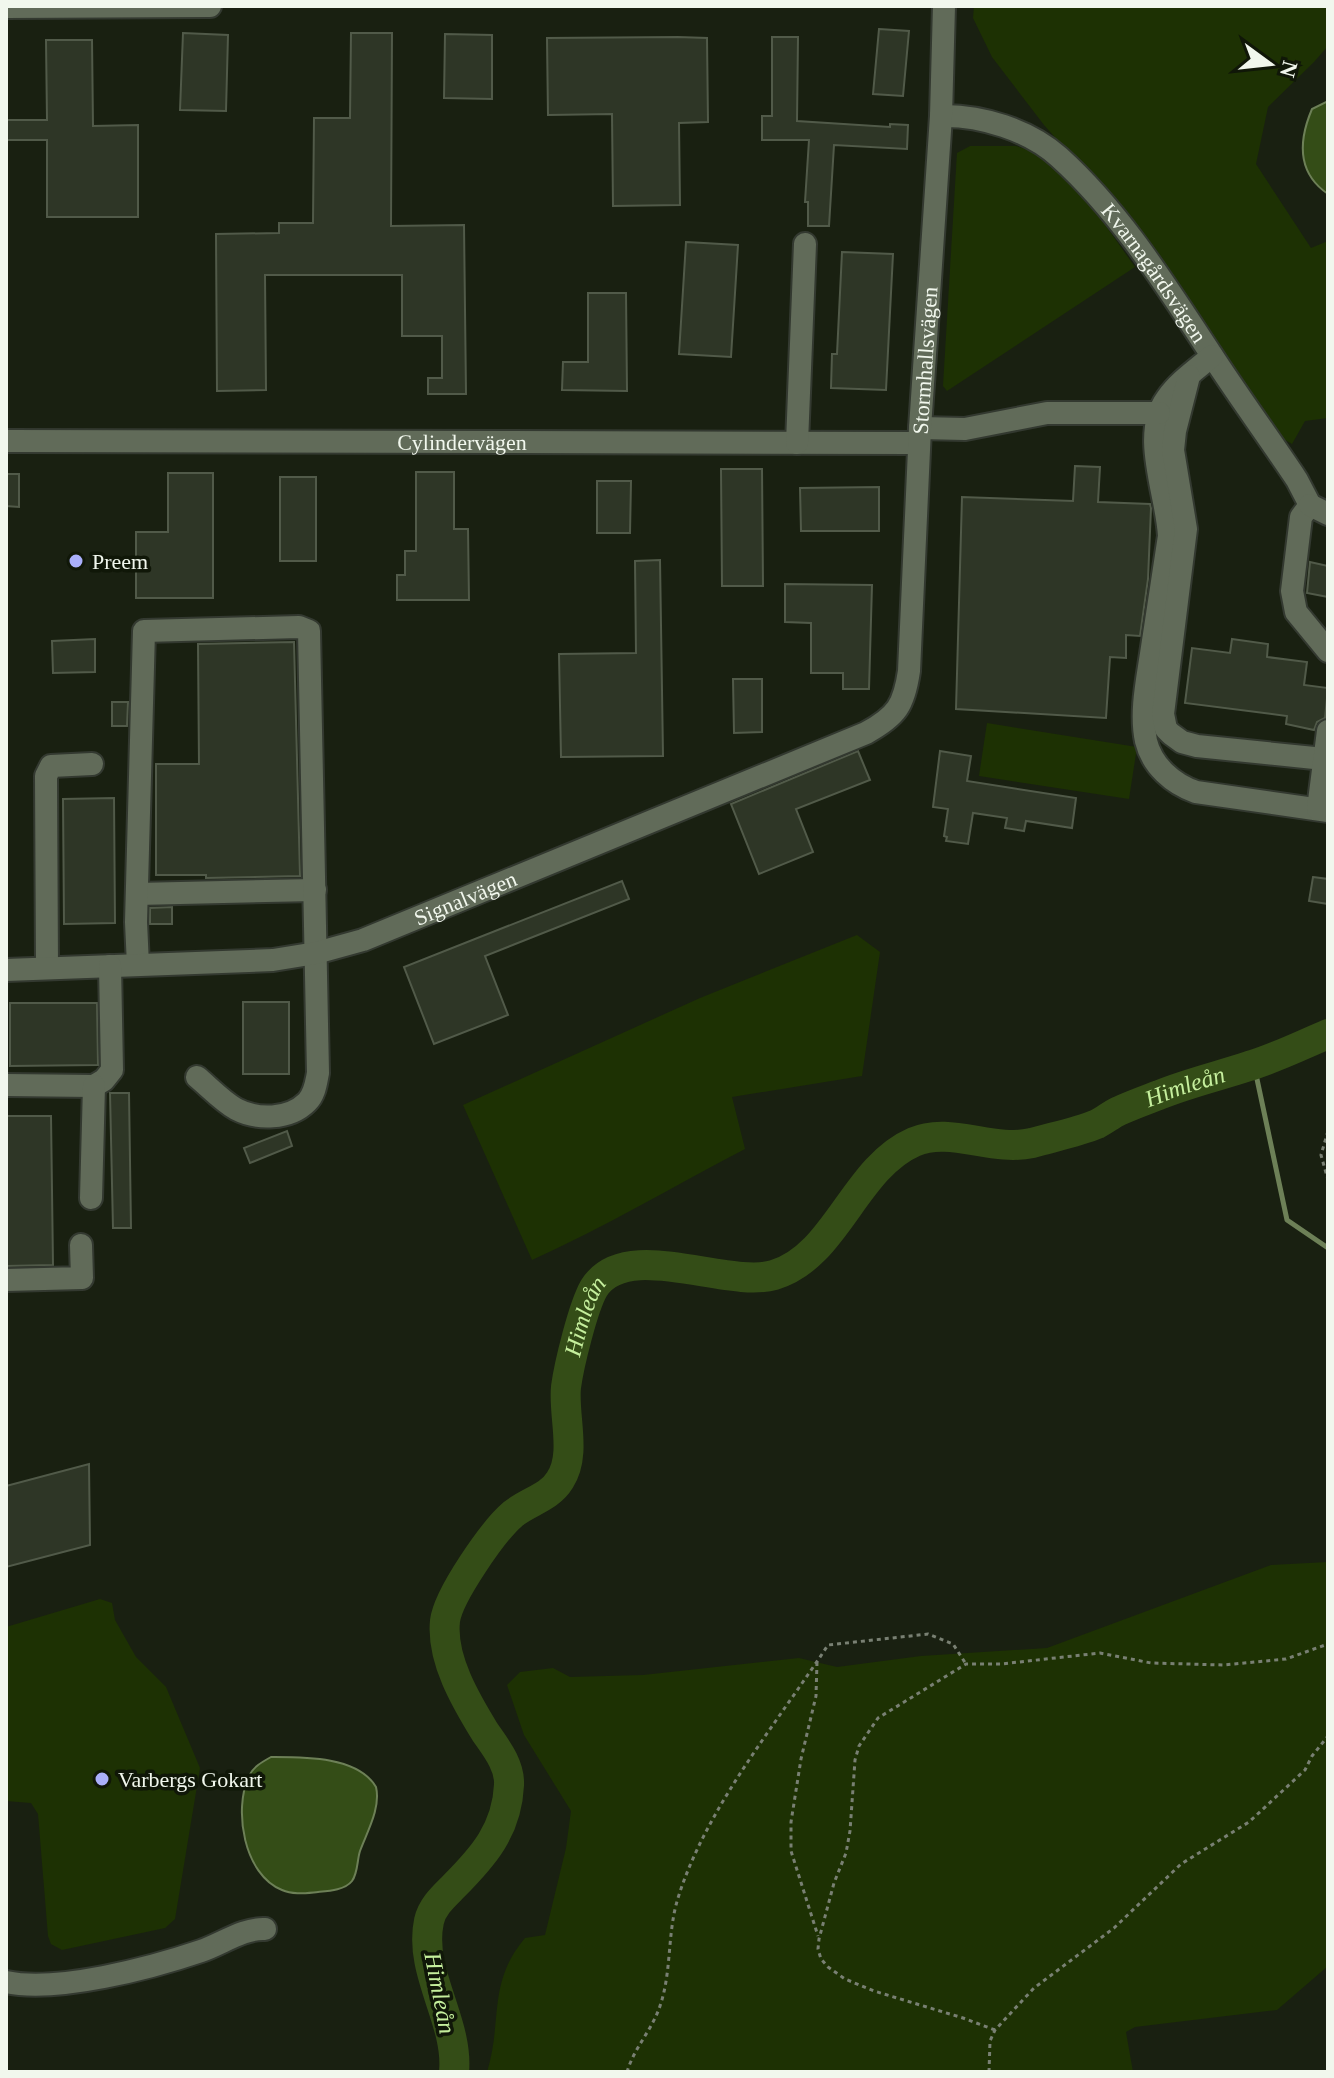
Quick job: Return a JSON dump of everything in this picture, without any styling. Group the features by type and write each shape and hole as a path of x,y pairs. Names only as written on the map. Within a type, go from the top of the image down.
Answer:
{"street":[{"path":"6,7 210,6"},
{"name":"Stormhallsvägen","path":"895,714 906,690 909,671 920,436 941,116 944,6"},
{"name":"Kvarnagårdsvägen","path":"941,116 957,115 989,122 1031,137 1058,156 1155,268 1319,509 1301,517 1292,591 1296,612 1328,651"},
{"path":"797,443 805,244"},
{"path":"1212,356 1172,391 1159,413 1156,453 1168,512 1169,536 1146,689 1146,743 1165,775 1180,786 1196,792 1323,810 1328,731"},
{"path":"1189,375 1173,450 1186,529 1165,681 1163,714 1166,729 1182,742 1197,746 1324,759"},
{"name":"Cylindervägen","path":"6,441 797,443 920,436 1047,413 1159,413"},
{"path":"138,965 144,631 299,627 309,631 318,1073 315,1090 308,1102 295,1110 262,1117 233,1107 197,1077"},
{"name":"Signalvägen","path":"6,970 273,960 316,953 377,934 823,751 866,733 895,714"},
{"path":"47,968 46,776 51,766 92,764"},
{"path":"137,894 315,890"},
{"path":"6,1085 94,1086 104,1080 112,1070 110,966"},
{"path":"91,1198 94,1086"},
{"path":"6,1280 82,1278 81,1245"},
{"path":"6,1982 32,1986 62,1985 178,1958 221,1944 245,1932 265,1929"}],"path":[{"path":"1328,1131 1321,1155 1328,1180"},
{"path":"627,2072 661,2002 668,1973 677,1900 699,1844 725,1799 828,1645 928,1634 953,1644 966,1664"},
{"path":"995,2030 874,1991 845,1979 821,1959 819,1939 834,1883 846,1853 859,1746 878,1718 966,1664 1001,1664 1100,1653 1151,1663 1223,1665 1286,1659 1328,1644"},
{"path":"817,1662 816,1696 801,1759 791,1822 791,1851 819,1939"},
{"path":"989,2072 990,2041 995,2030 1034,1988 1114,1928 1163,1879 1259,1813 1305,1770 1328,1736"}],"shaded area":[{"path":"974,6 1328,6 1328,46 1268,107 1256,164 1311,248 1328,241 1328,418 1305,421 1292,444 1275,434 1222,349 1139,231 1044,125 992,57 973,18"},
{"path":"1328,101 1328,194 1310,176 1303,156 1303,145 1312,109"},
{"path":"970,146 1016,146 1038,153 1101,219 1135,267 947,391 943,386 957,153"},
{"path":"987,723 1137,747 1129,799 979,776"},
{"path":"857,935 880,952 862,1076 732,1097 745,1149 532,1260 463,1105 700,998"},
{"path":"1328,1562 1328,1966 1277,2010 1135,2027 1126,2032 1133,2072 487,2072 500,1986 513,1955 525,1938 545,1935 566,1848 571,1811 524,1735 507,1685 520,1672 553,1668 570,1677 643,1675 799,1658 837,1667 921,1656 1047,1648 1271,1565"},
{"name":"Varbergs Gokart","path":"100,1599 112,1603 115,1620 136,1657 166,1687 200,1768 175,1919 165,1928 62,1950 51,1944 48,1936 38,1814 31,1803 6,1801 6,1627"},
{"path":"271,1757 314,1758 343,1764 368,1777 376,1787 377,1803 354,1878 349,1884 336,1890 291,1893 269,1882 259,1871 245,1840 242,1806 251,1773"}],"building":[{"path":"879,29 909,31 903,96 873,94"},
{"path":"183,33 228,35 226,111 180,110"},
{"path":"351,33 392,33 391,226 464,225 466,394 428,394 428,378 442,378 442,336 402,336 402,275 265,275 266,390 217,391 216,234 279,233 279,223 313,223 314,118 350,118"},
{"path":"445,34 492,35 492,99 444,98"},
{"path":"772,37 798,37 797,121 890,127 890,124 908,125 907,149 834,145 829,226 808,226 808,202 805,202 809,140 762,140 762,116 772,116"},
{"path":"547,38 707,38 708,122 679,123 680,205 613,206 612,114 548,115"},
{"path":"46,40 92,40 93,126 138,125 138,217 47,217 47,140 6,140 6,120 47,120"},
{"path":"686,242 738,245 731,357 679,354"},
{"path":"842,252 893,254 886,390 831,388 832,354 837,354"},
{"path":"588,293 626,293 627,391 562,390 563,362 588,362"},
{"path":"1075,466 1100,467 1098,502 1150,504 1151,508 1148,579 1140,636 1126,635 1126,658 1110,657 1106,718 956,709 962,497 1073,501"},
{"path":"721,469 762,469 763,586 722,586"},
{"path":"416,472 454,472 454,529 468,529 469,600 397,600 397,575 405,575 405,551 416,551"},
{"path":"168,473 213,473 213,598 136,598 136,532 168,532"},
{"path":"6,474 19,474 19,507 6,506"},
{"path":"280,477 316,477 316,561 280,561"},
{"path":"597,481 631,481 630,533 597,533"},
{"path":"879,487 879,531 801,531 800,488"},
{"path":"660,560 663,756 561,757 559,654 636,653 635,561"},
{"path":"1310,562 1328,566 1328,597 1307,593"},
{"path":"785,584 872,585 869,689 843,689 843,673 811,673 811,623 785,622"},
{"path":"95,639 95,672 53,673 52,641"},
{"path":"1232,639 1268,644 1267,657 1307,662 1304,685 1328,688 1325,718 1317,722 1314,730 1286,724 1287,716 1185,703 1192,648 1230,653"},
{"path":"294,642 300,876 206,878 206,875 156,875 156,764 199,764 198,644"},
{"path":"733,679 762,679 762,732 734,733"},
{"path":"112,702 128,702 127,726 112,726"},
{"path":"858,751 870,780 796,809 813,852 759,874 731,804"},
{"path":"940,751 971,756 967,781 1076,798 1072,828 1026,821 1024,831 1005,828 1007,818 973,813 968,844 946,841 948,809 933,807"},
{"path":"114,798 115,923 64,924 63,799"},
{"path":"1313,877 1328,879 1328,904 1309,901"},
{"path":"622,881 629,899 485,956 508,1015 434,1044 404,967"},
{"path":"172,907 172,924 150,924 150,908"},
{"path":"243,1002 289,1002 289,1074 243,1074"},
{"path":"10,1003 97,1003 98,1065 10,1066"},
{"path":"110,1093 129,1093 131,1228 113,1228"},
{"path":"6,1116 51,1116 53,1265 6,1266"},
{"path":"287,1131 292,1146 250,1163 244,1148"},
{"path":"89,1464 90,1545 6,1567 6,1486"}],"waterway":[{"name":"Himleån","path":"454,2072 451,2034 429,1959 429,1921 438,1902 492,1842 504,1816 509,1778 502,1757 456,1679 447,1650 445,1621 454,1596 494,1534 513,1514 550,1491 565,1470 569,1447 566,1387 581,1322 594,1288 609,1273 629,1266 653,1265 731,1276 774,1275 795,1265 814,1250 876,1171 893,1154 914,1142 942,1137 1002,1144 1032,1143 1090,1127 1139,1103 1269,1059 1328,1034"},
{"path":"1254,1065 1287,1220 1328,1248"}],"place":[{"name":"Preem","path":"76,561"},
{"name":"Varbergs Gokart","path":"102,1779"}]}
